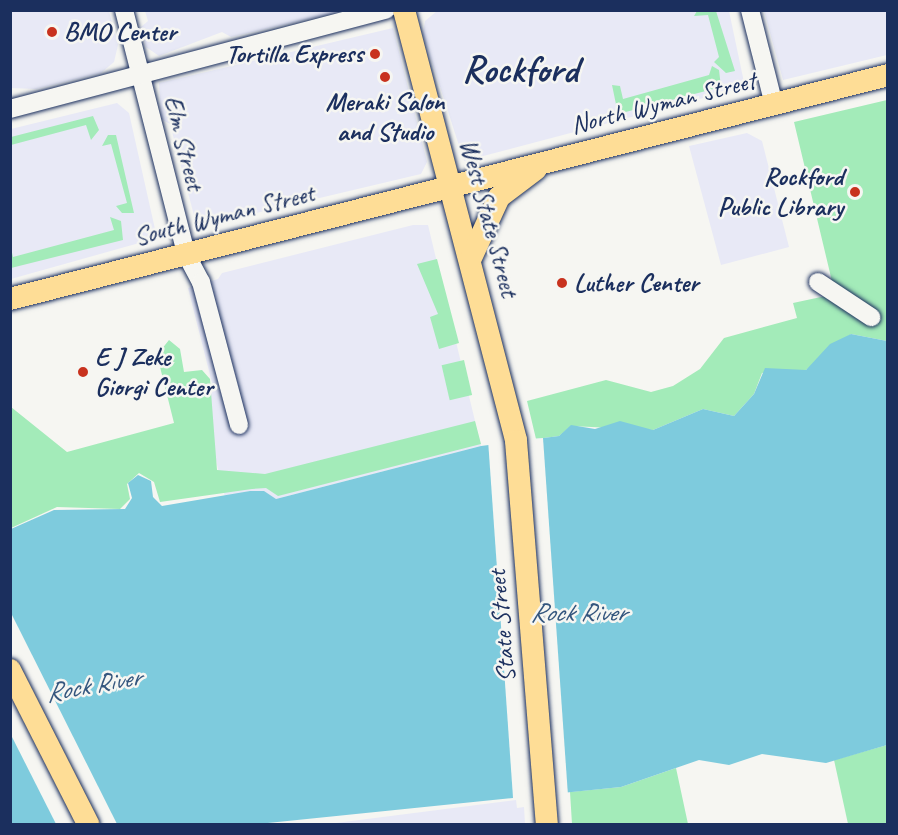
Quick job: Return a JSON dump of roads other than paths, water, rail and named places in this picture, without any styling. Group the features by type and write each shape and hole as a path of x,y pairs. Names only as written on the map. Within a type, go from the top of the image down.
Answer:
{"main road":[{"name":"West State Street","path":"404,10 516,441"},
{"name":"North Wyman Street","path":"451,185 888,75"},
{"path":"470,260 482,225 499,197 550,160"},
{"name":"South Wyman Street","path":"10,298 451,185"},
{"name":"State Street","path":"516,441 546,815"},
{"path":"10,670 88,825"}],"street":[{"name":"Elm Street","path":"124,10 186,254 201,282 239,425"},
{"path":"10,109 386,10"},
{"path":"750,10 774,105"},
{"path":"818,282 871,317"}],"water":[{"name":"Rock River","path":"851,334 887,341 887,745 826,763 762,754 729,765 699,760 621,787 258,824 11,824 11,529 54,510 125,509 132,498 128,483 138,475 151,481 153,497 162,506 250,491 264,491 276,499 481,446 559,436 571,425 595,429 620,421 653,430 703,409 734,416 754,394 765,368 806,370 830,344"}],"place":[{"name":"BMO Center","path":"52,32"},
{"name":"Tortilla Express","path":"375,54"},
{"name":"Meraki Salon and Studio","path":"385,77"},
{"name":"Rockford Public Library","path":"855,192"},
{"name":"Luther Center","path":"562,283"},
{"name":"E J Zeke Giorgi Center","path":"83,372"}],"district":[{"name":"Rockford","path":"520,70"}]}
